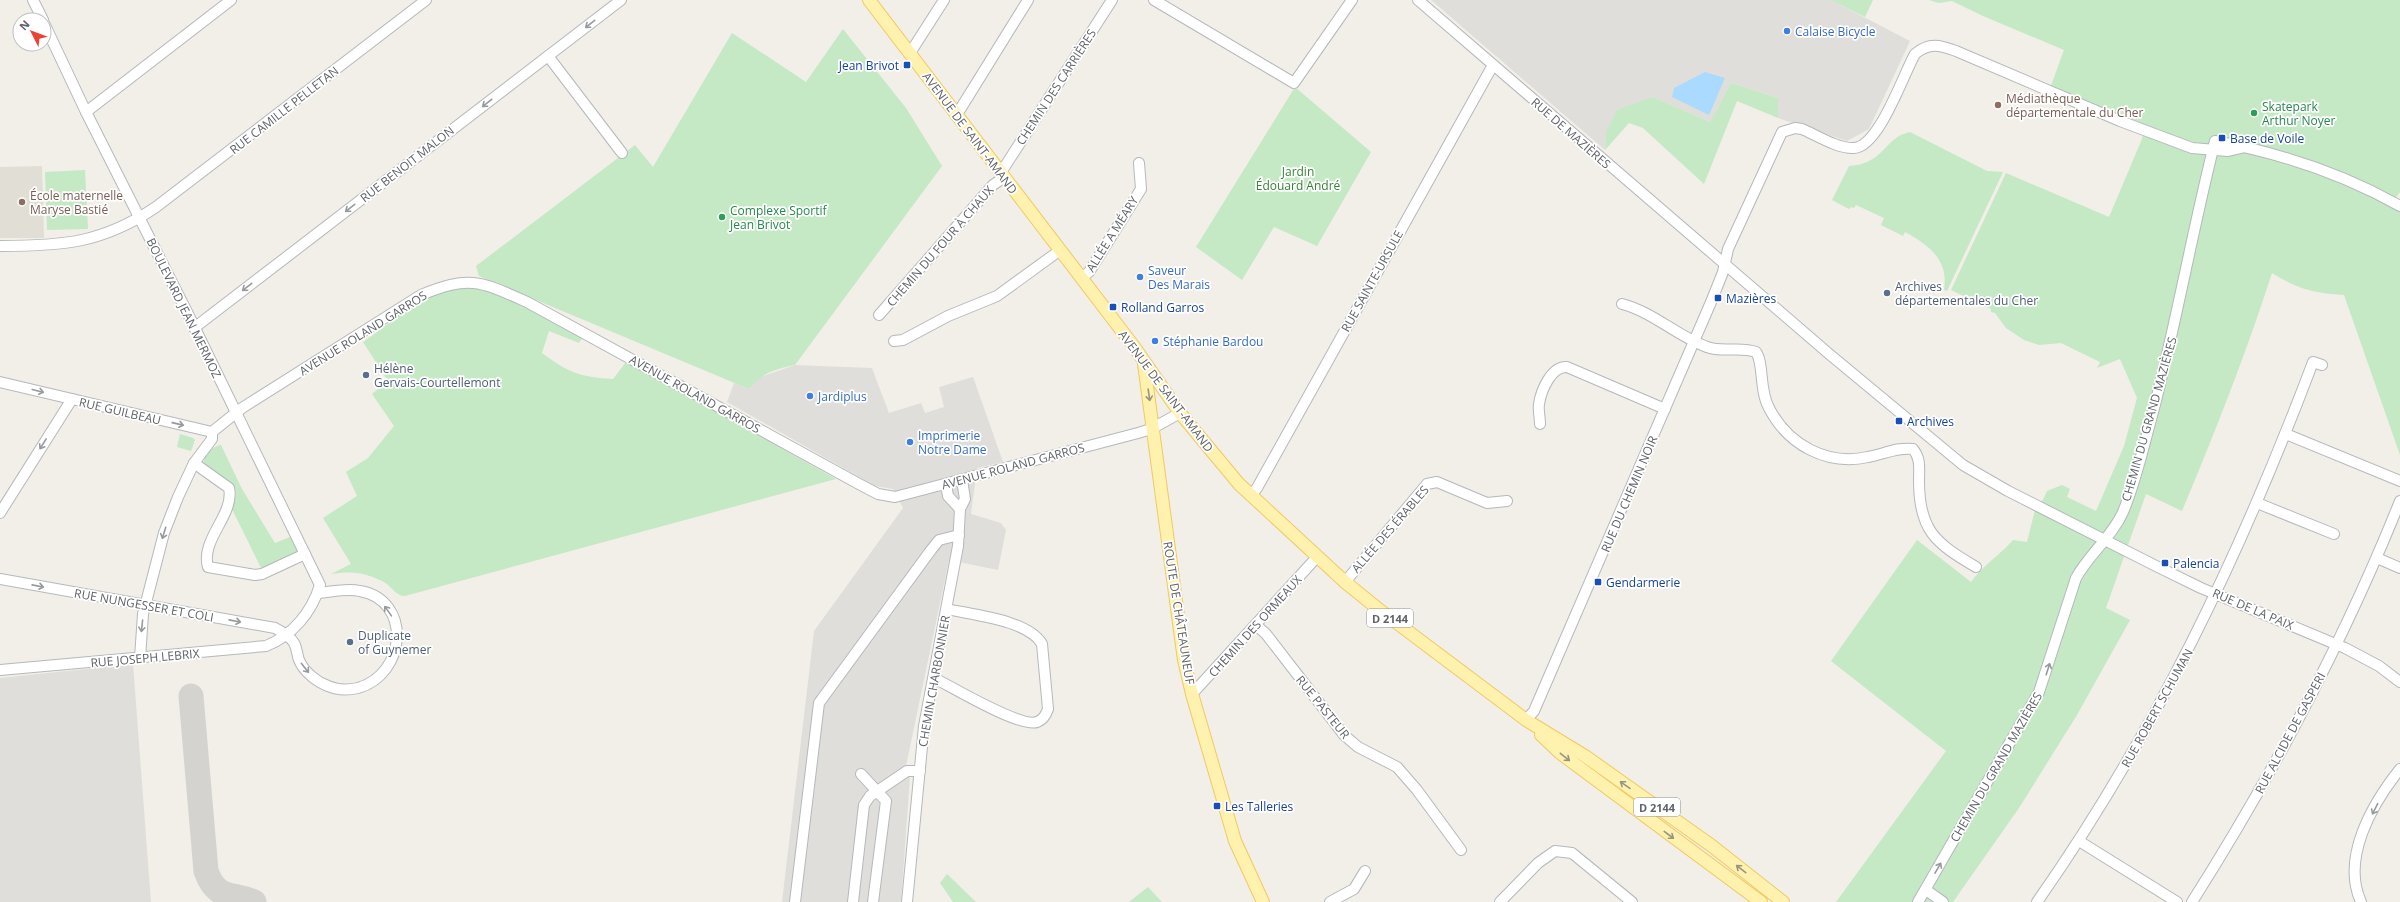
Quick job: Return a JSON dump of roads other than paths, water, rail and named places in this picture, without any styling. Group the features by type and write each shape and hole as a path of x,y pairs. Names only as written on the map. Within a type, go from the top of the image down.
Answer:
{"main road":[{"name":"AVENUE DE SAINT-AMAND","path":"869,0 1059,251 1082,278 1144,361 1180,413 1221,464 1251,495 1345,582 1526,720 1584,756 1712,846 1783,902"},
{"name":"ROUTE DE CHÂTEAUNEUF","path":"1144,361 1151,429 1184,660 1192,694 1235,841 1263,902"},
{"name":"AVENUE DE SAINT-AMAND","path":"1526,720 1560,753 1701,859 1757,899"},
{"path":"1701,859 1712,846"},
{"path":"1757,899 1761,885"}],"street":[{"path":"33,0 38,12"},
{"path":"86,112 231,0"},
{"name":"RUE CAMILLE PELLETAN","path":"0,246 46,246 73,242 129,225 156,207 426,0"},
{"name":"RUE BENOIT MALON","path":"194,328 621,0"},
{"path":"910,53 944,0"},
{"path":"956,116 1028,0"},
{"name":"CHEMIN DES CARRIÈRES","path":"1002,176 1112,0"},
{"path":"1154,0 1294,83 1352,0"},
{"name":"RUE DE MAZIÈRES","path":"1418,0 1725,265 1927,436"},
{"name":"BOULEVARD JEAN MERMOZ","path":"52,40 86,112 140,217 235,414 320,585 318,593"},
{"path":"1725,265 1728,249 1782,132 1795,128 1802,129 1849,148 1862,146 1876,133 1915,54 1923,47 1931,45 1956,51 2143,130 2192,148 2213,151 2216,141 2284,157 2356,183 2400,206"},
{"path":"548,56 622,153"},
{"name":"RUE SAINTE-URSULE","path":"1251,495 1261,482 1493,65"},
{"name":"CHEMIN DU GRAND MAZIÈRES","path":"1918,902 2031,708 2046,674 2076,578 2083,566 2104,541 2123,512 2136,475 2170,349 2213,151"},
{"name":"ALLÉE A MÉARY","path":"1082,278 1090,272 1141,189 1139,163"},
{"name":"CHEMIN DU FOUR À CHAUX","path":"879,315 1002,176"},
{"path":"894,341 903,340 948,316 997,296 1059,251"},
{"name":"RUE DU CHEMIN NOIR","path":"1526,720 1534,711 1571,629 1725,265"},
{"name":"AVENUE ROLAND GARROS","path":"235,414 420,295 444,286 469,282 491,286 527,302 878,494 895,497 962,480 1151,429 1180,413"},
{"path":"1622,304 1634,307 1694,341 1719,350 1749,350 1756,352 1760,361 1761,381 1768,407 1786,432 1796,442 1811,450 1836,459 1851,460 1902,448 1915,451 1920,457 1919,492 1927,527 1939,543 1976,567"},
{"name":"RUE ROBERT SCHUMAN","path":"2037,902 2079,840 2146,731 2178,672 2216,594 2257,503 2314,362 2322,364"},
{"path":"1540,424 1538,404 1553,370 1560,367 1567,367 1665,409"},
{"name":"RUE GUILBEAU","path":"0,382 212,432"},
{"path":"0,513 72,399"},
{"path":"140,658 145,606 170,515 194,463 212,439 212,432 235,414"},
{"path":"2286,434 2400,481"},
{"path":"1915,451 1927,436"},
{"name":"RUE DE LA PAIX","path":"1927,436 1963,465 1986,480 2104,541 2216,594 2336,644 2379,666 2400,682"},
{"path":"194,463 229,488 232,498 214,533 206,560 208,567 255,575 262,574 305,554"},
{"name":"CHEMIN CHARBONNIER","path":"907,902 924,726 947,609 959,535 960,509 965,499 962,480"},
{"name":"ALLÉE DES ÉRABLES","path":"1345,582 1427,484 1437,482 1487,503 1507,501"},
{"path":"946,484 948,496 960,509"},
{"name":"RUE ALCIDE DE GASPERI","path":"2192,902 2247,813 2302,714 2377,558 2400,501"},
{"path":"2257,503 2334,534"},
{"path":"795,902 820,703 939,540 959,535"},
{"name":"CHEMIN DES ORMEAUX","path":"1192,694 1317,557"},
{"path":"2377,558 2400,568"},
{"name":"RUE NUNGESSER ET COLI","path":"0,578 145,606 275,628 287,635"},
{"path":"361,591 380,599 392,615 397,634 395,654 385,672 369,684 350,690 330,687 312,678 300,662 295,644 287,635 306,614 318,593 361,591"},
{"path":"934,678 1020,722 1037,722 1043,718 1048,709 1042,644 1038,637 1021,626 947,609"},
{"name":"RUE PASTEUR","path":"1256,624 1266,634 1344,735 1358,747 1397,767 1417,790 1461,850"},
{"name":"RUE JOSEPH LEBRIX","path":"0,670 266,646 287,635"},
{"path":"853,902 864,805 870,796 907,771 920,771"},
{"path":"861,774 886,801 873,902"},
{"path":"2361,902 2354,881 2354,865 2358,844 2384,791 2398,775"},
{"path":"2079,840 2177,902"},
{"path":"1500,902 1538,862 1555,851 1572,853 1632,902"},
{"path":"1330,902 1354,889 1365,871"},
{"path":"1926,890 1943,902"}],"water":[{"path":"1705,72 1725,78 1709,115 1672,97 1674,88"}],"place":[{"name":"Calaise Bicycle","path":"1787,31"},
{"name":"Jean Brivot","path":"907,65"},
{"name":"Médiathèque départementale du Cher","path":"1998,105"},
{"name":"Skatepark Arthur Noyer","path":"2254,113"},
{"name":"Base de Voile","path":"2222,138"},
{"name":"École maternelle Maryse Bastié","path":"22,202"},
{"name":"Complexe Sportif Jean Brivot","path":"722,217"},
{"name":"Saveur Des Marais","path":"1140,277"},
{"name":"Archives départementales du Cher","path":"1887,293"},
{"name":"Mazières","path":"1718,298"},
{"name":"Rolland Garros","path":"1113,307"},
{"name":"Stéphanie Bardou","path":"1155,341"},
{"name":"Hélène Gervais-Courtellemont","path":"366,375"},
{"name":"Jardiplus","path":"810,396"},
{"name":"Archives","path":"1899,421"},
{"name":"Imprimerie Notre Dame","path":"910,442"},
{"name":"Palencia","path":"2165,563"},
{"name":"Gendarmerie","path":"1598,582"},
{"name":"Duplicate of Guynemer","path":"350,642"},
{"name":"Les Talleries","path":"1217,806"}],"park label":[{"name":"Jardin Édouard André","path":"1298,178"}]}
